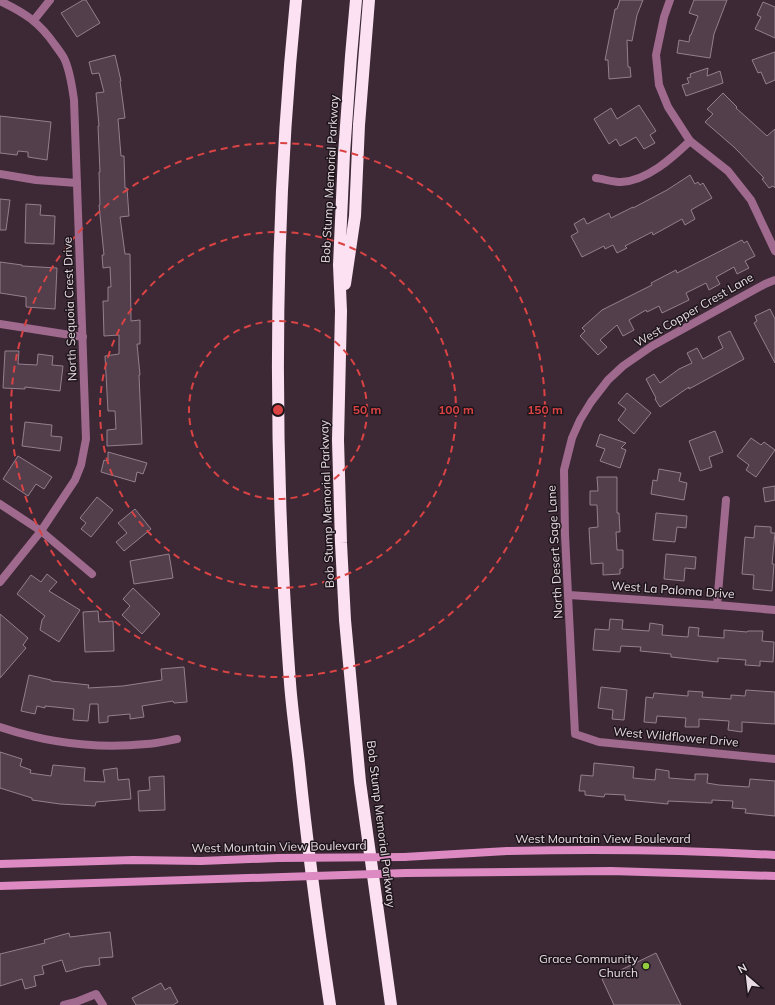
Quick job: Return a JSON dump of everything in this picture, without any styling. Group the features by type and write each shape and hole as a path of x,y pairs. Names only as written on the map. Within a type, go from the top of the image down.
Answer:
{"highway":[{"path":"289,0 288,70 282,188 278,388 284,585 292,701 304,816 330,1005"},
{"path":"288,70 296,0"},
{"name":"Bob Stump Memorial Parkway","path":"356,0 350,56 339,265 341,311 338,440 341,543 345,620 360,782 391,1005"},
{"path":"341,311 356,216 359,125 369,0"}],"street":[{"path":"34,20 50,0"},
{"path":"670,0 664,17 656,55 659,85 668,107 690,141 728,171 751,200 775,251"},
{"name":"North Sequoia Crest Drive","path":"0,1 17,9 34,20 51,39 64,58 74,100 86,439 81,465 75,480 41,532 0,582"},
{"path":"596,178 621,182 642,176 670,160 690,141"},
{"path":"0,174 36,180 77,183"},
{"name":"West Copper Crest Lane","path":"608,380 623,366 652,346 775,280"},
{"path":"0,324 82,337"},
{"name":"North Desert Sage Lane","path":"575,734 565,536 564,470 572,438 580,420 591,402 608,380"},
{"path":"717,605 726,500"},
{"path":"0,504 41,532 92,574"},
{"name":"West La Paloma Drive","path":"569,595 775,610"},
{"path":"0,727 44,740 101,746 147,744 177,739"},
{"name":"West Wildflower Drive","path":"575,734 599,742 775,759"},
{"name":"West Mountain View Boulevard","path":"0,864 133,860 201,861 278,858 404,857 507,851 611,850 718,852 775,855"},
{"path":"0,886 406,873 611,871 775,876"},
{"path":"64,1005 96,994 103,1005"}],"building":[{"path":"83,0 86,0 100,23 77,37 61,13"},
{"path":"620,0 643,0 637,15 632,41 627,40 628,67 630,67 631,77 609,79 608,60 605,60 615,9 617,9"},
{"path":"694,0 727,0 714,34 710,58 677,53 679,40 689,42 690,35 698,16 689,13"},
{"path":"763,2 775,7 775,38 755,29 761,17 757,15"},
{"path":"775,52 775,80 766,84 761,72 758,73 752,60"},
{"path":"115,55 121,81 125,118 118,119 121,156 124,156 125,188 127,188 129,216 120,217 125,254 130,254 131,321 140,320 140,344 137,344 140,375 142,444 107,446 107,430 116,429 115,411 108,411 105,356 119,354 119,335 104,336 103,301 108,301 108,287 111,287 110,267 103,268 102,255 104,255 99,205 99,126 96,93 104,92 99,73 92,74 89,62"},
{"path":"708,68 707,76 720,71 723,83 686,96 682,85 689,83 687,78 691,77 690,74"},
{"path":"723,93 737,107 736,108 767,136 775,129 775,188 773,186 769,188 762,179 764,178 735,148 705,122 713,114 707,109"},
{"path":"639,105 656,131 650,135 655,143 644,149 636,137 620,146 616,139 609,144 594,119 611,108 617,119"},
{"path":"0,116 51,122 47,160 28,157 28,152 18,151 17,155 0,153"},
{"path":"690,175 695,184 698,182 700,185 703,183 712,198 691,210 695,219 685,225 682,219 653,235 652,232 625,246 627,248 617,253 613,245 605,249 604,246 582,257 571,236 578,232 574,224 584,218 587,224 609,213 611,218 667,190"},
{"path":"0,199 10,200 6,230 0,230"},
{"path":"26,204 41,205 40,215 55,216 54,244 25,243"},
{"path":"742,240 744,243 747,241 755,256 745,261 749,268 737,274 734,267 716,277 720,284 709,290 706,283 686,293 689,300 662,313 659,306 647,312 646,310 629,320 634,330 623,336 617,325 600,340 607,347 598,355 580,336 585,331 582,328 602,310 652,285 651,283 676,270 677,273"},
{"path":"0,262 22,266 57,268 55,309 26,307 26,297 0,293"},
{"path":"770,309 775,319 775,363 754,323 757,321 755,316"},
{"path":"730,331 744,359 689,389 689,387 660,407 646,379 654,374 660,383 679,369 692,363 687,353 697,348 703,359 723,348 718,337"},
{"path":"5,351 19,351 18,364 37,365 38,354 53,356 52,365 63,366 60,391 25,387 25,389 3,388"},
{"path":"627,393 651,413 634,434 618,420 626,409 618,403"},
{"path":"25,422 52,425 51,436 62,437 60,451 22,446"},
{"path":"715,431 723,452 709,457 712,467 700,471 689,441"},
{"path":"600,434 626,443 621,448 626,450 620,468 600,461 605,449 596,446"},
{"path":"751,438 761,445 764,442 775,450 756,477 746,470 749,465 737,456"},
{"path":"108,452 147,463 143,474 137,472 135,482 101,472 104,460 108,461"},
{"path":"18,456 52,477 44,489 36,484 28,496 3,479"},
{"path":"659,469 681,473 679,481 687,483 684,500 651,494 653,480 657,481"},
{"path":"597,477 617,477 617,513 619,513 620,532 616,532 617,550 623,550 623,568 620,569 620,574 603,575 603,563 591,564 589,528 598,527 597,505 590,505 590,491 598,491"},
{"path":"775,486 775,500 765,502 763,488"},
{"path":"97,497 113,510 91,537 81,529 86,523 80,518"},
{"path":"135,509 151,529 124,551 116,542 127,533 118,523"},
{"path":"656,513 687,516 686,528 677,527 675,542 653,540"},
{"path":"755,526 771,527 771,533 775,533 772,564 774,564 772,591 753,589 754,575 742,574 745,537 754,538"},
{"path":"169,554 173,578 134,584 130,561"},
{"path":"666,554 696,557 695,569 685,568 684,581 664,579"},
{"path":"47,574 57,582 49,591 80,610 59,642 40,630 42,620 45,616 17,594 31,575 41,582"},
{"path":"133,588 160,614 142,634 122,615 130,606 123,599"},
{"path":"98,611 99,622 113,621 114,651 85,652 83,612"},
{"path":"0,614 28,638 23,645 26,648 0,678"},
{"path":"610,619 623,620 622,629 649,631 650,623 663,625 662,635 688,637 689,627 699,628 698,636 724,638 724,630 747,632 763,631 762,641 774,642 773,662 760,661 760,666 745,665 746,660 718,658 718,662 671,657 671,654 640,651 641,647 621,646 620,652 593,650 595,629 609,630"},
{"path":"184,667 187,702 174,703 173,701 142,706 144,717 130,719 130,714 108,716 108,722 99,723 98,704 90,704 88,721 73,720 74,709 45,706 45,708 37,706 35,714 21,711 29,675 51,681 89,685 88,688 123,686 162,680 161,669"},
{"path":"601,687 627,690 624,720 612,719 613,710 598,708"},
{"path":"746,690 775,692 775,724 742,722 742,732 728,730 729,721 699,719 699,727 685,727 686,718 657,716 656,723 644,722 646,697 653,698 654,693 688,696 688,691 703,692 702,697 731,699 731,695 745,696"},
{"path":"0,752 22,759 20,766 31,770 30,773 51,776 53,765 85,768 84,781 105,782 103,770 117,768 118,780 129,779 131,799 96,802 95,806 60,804 32,800 32,798 0,788"},
{"path":"594,763 634,767 633,778 655,780 656,769 669,771 669,778 695,780 695,774 708,774 707,783 719,785 749,787 750,779 775,781 775,816 745,813 746,809 732,808 733,801 712,800 712,803 668,801 668,804 625,800 625,795 605,794 604,797 585,795 585,791 579,791 581,775 593,776"},
{"path":"164,776 165,810 139,811 138,791 150,790 149,777"},
{"path":"110,932 113,957 99,958 100,965 83,967 66,972 62,960 42,966 44,974 34,976 36,986 25,989 22,979 0,986 0,954 45,943 44,940 69,933 70,937"},
{"name":"Grace Community Church","path":"656,953 681,1005 614,1005 602,979"},
{"path":"161,983 165,990 170,987 178,1002 173,1005 136,1005 132,998"}],"place":[{"name":"Grace Community Church","path":"646,966"}]}
